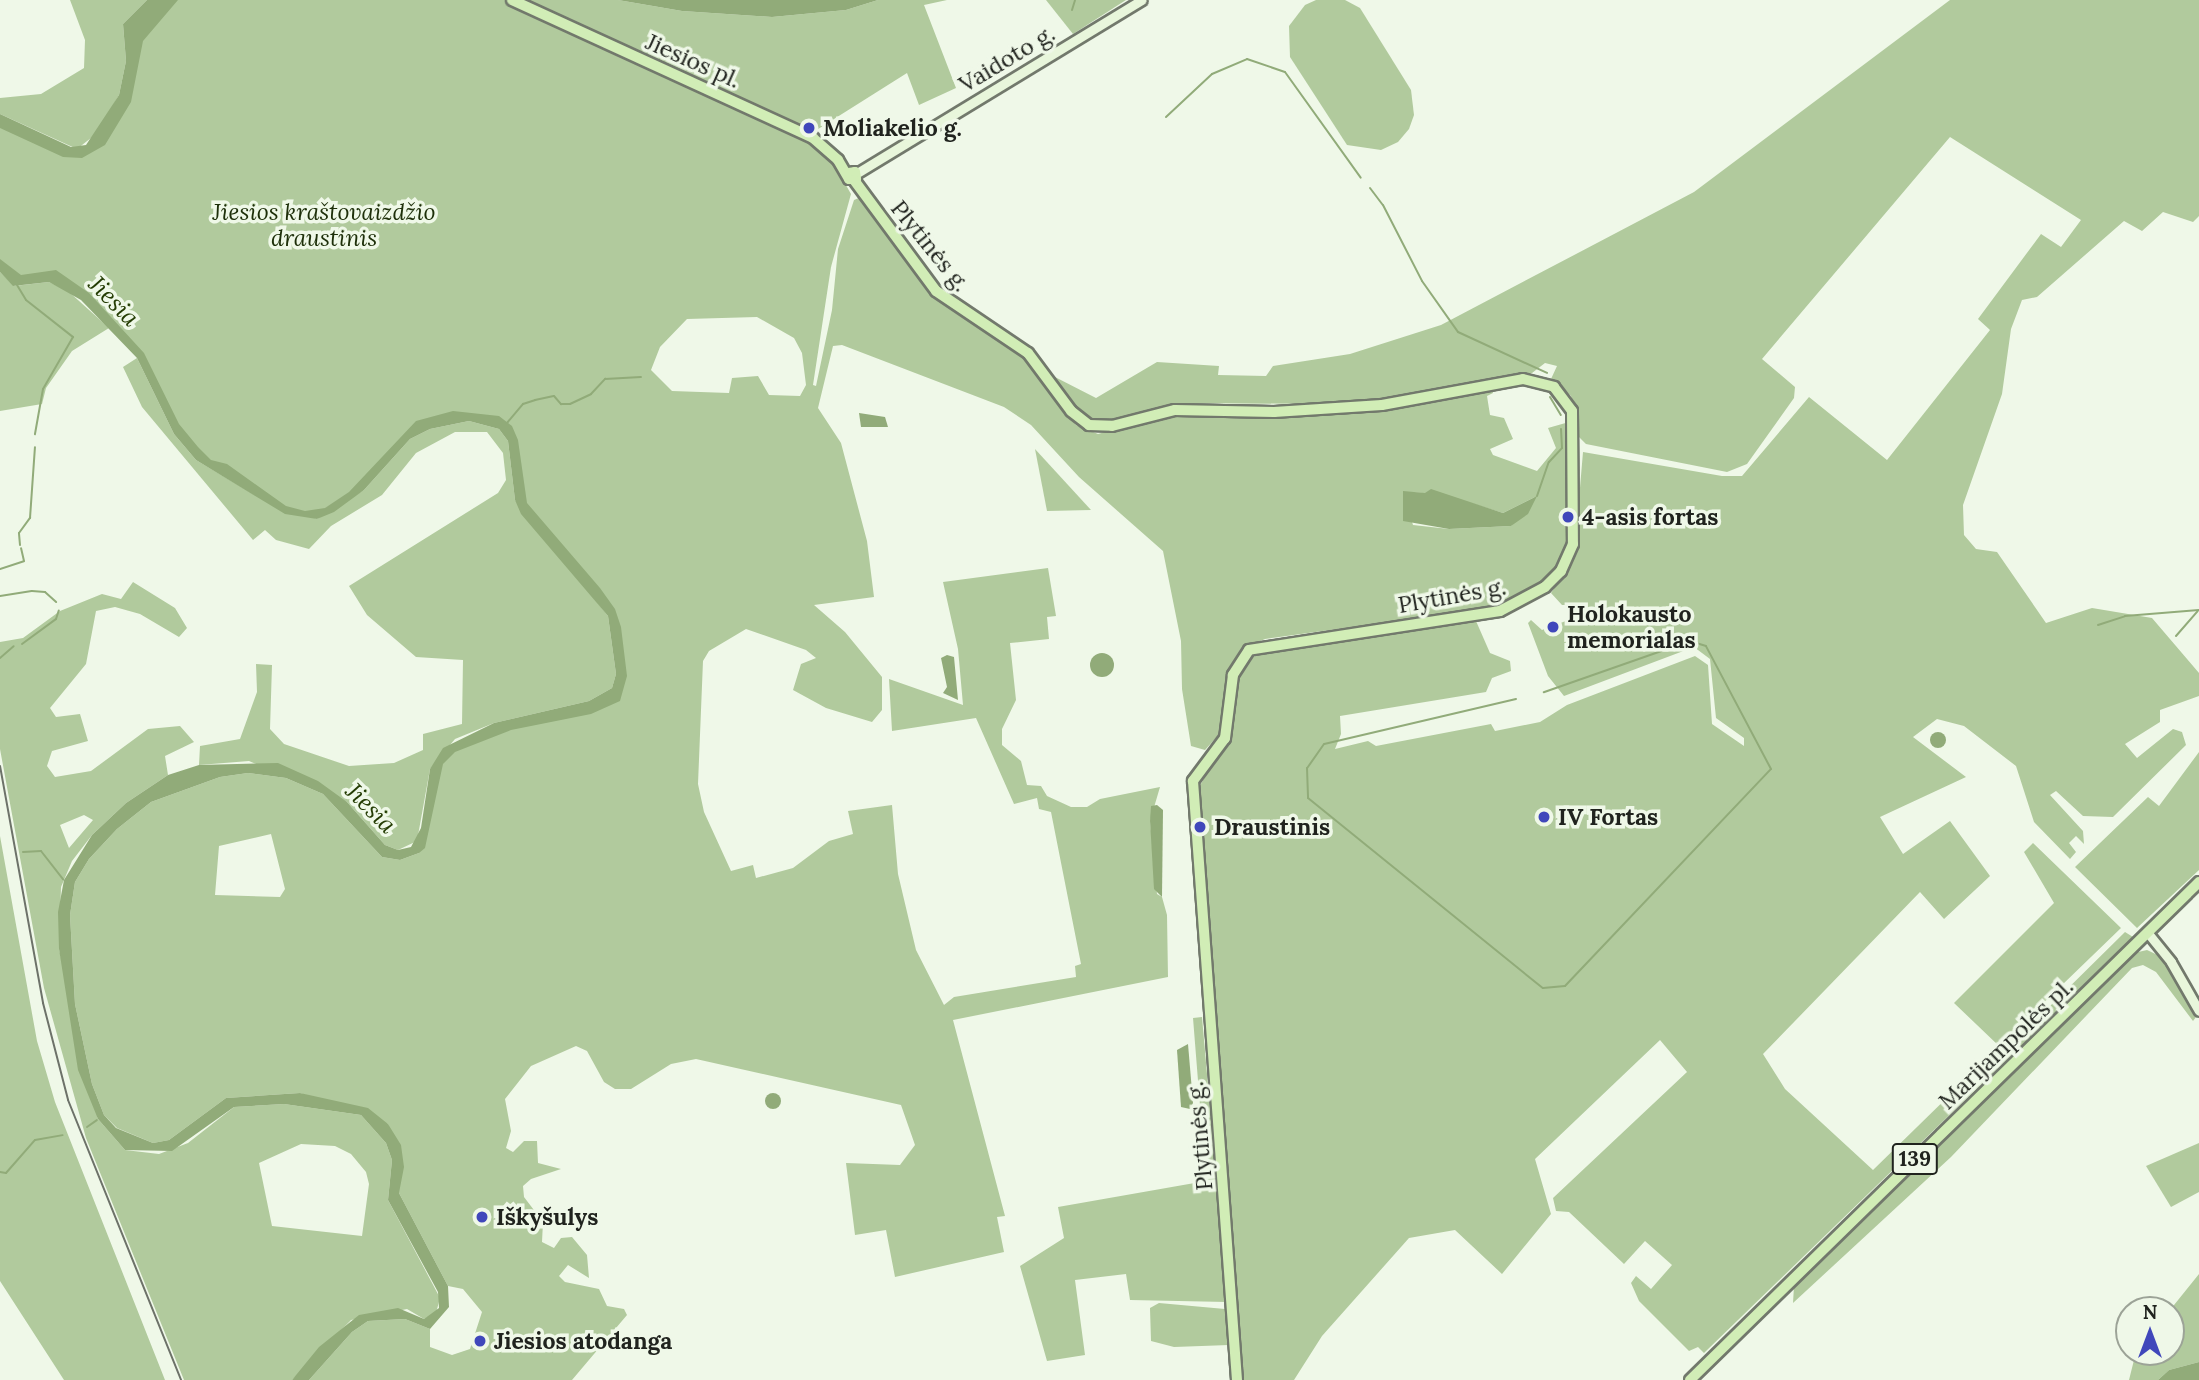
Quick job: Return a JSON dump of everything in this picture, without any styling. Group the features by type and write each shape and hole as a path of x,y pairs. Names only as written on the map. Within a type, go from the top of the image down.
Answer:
{"main road":[{"name":"Jiesios pl.","path":"512,0 813,138 853,175"},
{"name":"Vaidoto g.","path":"853,175 1141,0"},
{"name":"Plytinės g.","path":"853,175 936,291 1028,353 1071,411 1089,425 1112,426 1175,410 1274,412 1382,405 1523,379 1554,387 1572,411 1573,544 1561,571 1545,587 1521,603 1483,615 1249,650 1233,675 1225,738 1193,781 1237,1380"},
{"name":"Marijampolės pl.","path":"1690,1380 2199,882"},
{"path":"2147,932 2166,954 2199,1011"}],"green space":[{"path":"70,0 147,0 123,24 126,61 119,95 96,134 77,149 0,114 0,98 41,94 84,68 85,40"},
{"name":"Jiesios kraštovaizdžio draustinis","path":"158,0 618,0 682,11 772,17 846,10 878,0 947,0 924,5 956,88 919,105 907,73 815,131 772,114 773,123 813,143 831,159 851,194 831,267 813,385 816,386 832,310 838,249 854,200 861,197 932,296 1020,356 1041,375 1076,425 1098,434 1162,416 1380,412 1492,387 1493,393 1487,396 1490,415 1504,418 1513,439 1490,449 1493,455 1537,471 1556,448 1548,428 1569,422 1570,537 1563,562 1546,581 1504,606 1265,639 1248,646 1232,666 1222,731 1205,750 1191,746 1182,689 1181,641 1163,551 1079,477 1031,425 1004,407 842,345 833,346 818,408 841,443 867,541 874,597 814,605 845,632 882,677 882,710 872,722 826,708 793,690 801,664 816,658 806,650 746,629 709,651 703,661 698,784 704,812 731,871 753,865 756,878 793,868 829,841 853,834 848,811 892,805 898,874 916,950 944,1005 954,997 1076,977 1075,966 1081,964 1051,812 1039,809 1037,798 1014,804 976,718 892,731 889,679 963,705 958,649 943,582 1048,568 1056,616 1047,617 1049,639 1010,643 1016,700 1002,729 1002,745 1021,761 1027,785 1041,786 1047,796 1071,807 1087,807 1100,799 1160,787 1150,821 1157,894 1162,897 1167,915 1168,977 953,1020 1005,1216 997,1217 1004,1252 895,1277 886,1230 855,1235 846,1163 900,1165 915,1145 901,1105 696,1059 671,1064 631,1089 615,1089 604,1082 587,1051 576,1046 531,1066 505,1099 511,1131 506,1148 513,1152 524,1141 537,1141 538,1163 561,1169 531,1179 523,1186 524,1197 543,1222 542,1242 554,1248 561,1238 572,1237 587,1255 589,1278 568,1265 559,1276 565,1282 599,1289 607,1306 624,1309 627,1315 572,1380 309,1380 352,1332 368,1321 405,1319 430,1329 430,1347 452,1355 470,1349 482,1312 463,1289 448,1286 399,1193 388,1124 300,1093 226,1098 169,1140 153,1143 117,1128 104,1115 92,1084 75,1004 70,915 75,882 89,859 117,829 151,802 220,777 248,773 286,778 323,794 382,857 400,860 419,853 434,775 449,749 618,694 614,617 528,516 511,435 504,428 462,418 414,432 359,488 316,514 287,511 206,461 174,426 139,356 73,287 53,279 24,283 0,265 0,119 64,153 86,151 116,119 134,46","holes":["757,317 794,338 802,353 806,385 800,396 769,395 758,376 732,378 729,393 672,391 651,370 660,347 687,319","1403,492 1442,494 1503,513 1535,497 1511,526 1449,529 1413,525","271,834 285,889 280,897 215,895 219,846"]},
{"path":"1046,0 1126,0 1073,34"},
{"path":"1316,0 1345,0 1360,8 1411,90 1414,115 1409,129 1398,142 1381,150 1347,145 1290,57 1289,26 1305,5"},
{"path":"1950,0 2199,0 2199,216 2193,222 2163,212 2142,231 2124,221 2037,297 2022,300 2011,329 2002,394 1963,505 1964,535 1976,549 1997,552 2046,623 2092,608 2152,618 2199,673 2199,696 2160,710 2160,722 2125,744 2137,758 2173,729 2182,732 2186,745 2113,817 2083,816 2056,791 2050,795 2083,831 2084,844 2076,836 2069,843 2076,852 2070,859 2034,822 2016,766 1964,726 1937,719 1913,737 1966,777 1880,817 1903,854 1950,821 1990,876 1944,919 1920,892 1763,1054 1785,1089 1873,1170 1960,1085 1966,1089 2125,932 2133,937 1704,1353 1698,1347 1689,1351 1639,1301 1631,1283 1636,1276 1651,1289 1672,1265 1645,1241 1624,1264 1569,1212 1556,1211 1553,1198 1687,1072 1660,1040 1535,1159 1551,1214 1502,1274 1455,1230 1409,1238 1322,1336 1294,1380 1244,1380 1198,789 1233,728 1238,673 1245,660 1275,648 1476,621 1490,653 1510,661 1511,671 1492,678 1486,692 1340,716 1341,734 1335,749 1368,741 1376,746 1491,724 1495,731 1540,722 1567,705 1695,656 1708,665 1712,724 1744,746 1744,738 1716,718 1710,659 1694,647 1564,696 1548,676 1528,623 1531,620 1542,630 1571,619 1574,605 1562,605 1551,593 1574,559 1583,452 1722,476 1742,476 1809,397 1887,460 1990,330 1978,319 2041,234 2061,247 2081,220 1950,137 1762,359 1795,387 1794,398 1747,464 1727,472 1586,444 1579,437 1571,396 1551,379 1557,366 1545,363 1532,373 1381,399 1322,404 1186,403 1102,423 1075,412 1053,376 1096,398 1157,362 1219,366 1218,375 1266,376 1273,366 1350,354 1441,325 1694,192"},
{"path":"0,272 14,286 49,282 68,291 109,328 72,351 46,388 42,404 0,411"},
{"path":"137,358 174,434 196,460 253,494 317,519 364,490 410,439 430,429 469,421 499,429 508,441 515,500 608,616 616,674 612,688 589,701 494,723 455,739 430,769 417,841 398,850 385,845 347,802 249,761 199,765 200,746 240,739 257,692 256,664 272,665 270,729 284,744 349,766 394,763 423,750 423,734 462,724 463,660 416,657 367,615 349,586 498,493 506,480 503,453 487,432 455,432 416,453 382,495 331,526 309,549 276,540 265,530 253,540 142,407 123,367"},
{"path":"1035,449 1091,510 1047,511"},
{"path":"133,582 175,608 187,628 179,637 140,614 115,607 96,611 86,664 50,708 56,717 80,714 88,741 52,751 47,766 55,777 91,771 148,729 180,726 194,742 165,756 168,775 126,803 92,835 72,861 61,887 59,949 98,1119 125,1150 159,1154 188,1143 234,1107 284,1104 361,1115 386,1143 392,1160 388,1200 440,1298 436,1313 424,1319 407,1309 351,1320 292,1380 184,1380 86,1138 44,988 0,749 0,642 23,638 60,611 102,594 121,599","holes":["84,815 93,820 69,848 60,825","301,1144 335,1146 351,1154 366,1172 369,1184 362,1236 272,1226 259,1163"]},
{"path":"2199,752 2199,870 2137,928 2075,867 2148,797 2159,806"},
{"path":"0,836 37,1041 55,1102 165,1380 64,1380 0,1281"},
{"path":"2033,843 2121,928 1999,1046 1954,1003 2054,903 2024,852"},
{"path":"2147,950 2164,958 2196,1017 2193,1021 2156,972 2143,965 2132,968 1951,1157 1793,1303 1794,1286 2134,953"},
{"path":"1202,1017 1227,1302 1130,1300 1126,1274 1075,1280 1085,1355 1047,1361 1020,1266 1064,1238 1058,1207 1206,1181 1193,1018"},
{"path":"2199,1143 2199,1192 2171,1207 2146,1166"},
{"path":"2199,1274 2199,1362 2185,1366 2185,1296 2181,1296"},
{"path":"1159,1303 1225,1309 1229,1345 1174,1347 1151,1341 1150,1308"},
{"path":"2132,1366 2184,1366 2169,1370 2158,1380 2129,1380"}],"shaded area":[{"path":"147,0 178,0 143,41 131,102 105,145 82,158 63,157 0,128 0,114 71,147 86,145 119,95 126,61 123,24"},
{"path":"618,0 878,0 846,10 772,17 682,11"},
{"path":"0,259 21,275 56,270 89,293 144,353 179,424 198,447 211,460 227,464 286,506 305,511 325,508 349,492 416,421 453,411 499,416 512,426 518,440 527,503 600,588 615,609 621,627 627,676 620,701 591,714 511,730 455,752 443,764 425,848 419,853 400,860 382,857 323,794 286,778 248,773 220,777 151,802 117,829 89,859 75,882 70,915 75,1004 92,1084 104,1115 116,1128 153,1143 169,1140 226,1098 300,1093 368,1108 388,1124 401,1145 404,1167 399,1193 448,1286 449,1307 430,1329 405,1319 368,1321 352,1332 309,1380 292,1380 319,1347 359,1315 398,1308 424,1319 439,1308 438,1292 388,1200 392,1160 386,1143 361,1115 284,1104 234,1107 172,1151 125,1150 98,1119 78,1070 59,949 58,912 64,880 92,835 126,803 168,775 199,765 278,763 318,781 347,802 385,845 398,850 411,847 421,828 430,769 443,748 494,723 589,701 612,688 616,674 608,616 521,514 515,500 508,441 499,429 469,421 430,429 410,439 364,490 334,512 317,519 285,514 196,460 174,434 137,358 81,300 49,282 13,286 0,272"},
{"path":"859,413 885,417 888,427 861,427"},
{"path":"1431,489 1503,513 1537,496 1528,514 1511,526 1449,529 1403,521 1403,491 1425,493"},
{"path":"1102,653 1111,656 1114,665 1111,674 1102,677 1093,674 1090,665 1093,656"},
{"path":"947,655 954,657 958,700 943,693 947,687 941,658"},
{"path":"1935,732 1941,732 1946,740 1944,746 1935,748 1930,743 1930,737"},
{"path":"1157,805 1163,810 1162,897 1154,889 1150,821 1151,806"},
{"path":"1188,1044 1193,1103 1190,1109 1181,1107 1177,1050"},
{"path":"773,1093 779,1095 779,1107 773,1109 767,1107 765,1101 767,1095"},
{"path":"2199,1362 2199,1380 2158,1380 2169,1370"}],"waterway":[{"path":"1072,10 1075,0"},
{"path":"1166,117 1212,74 1247,59 1285,72 1361,178"},
{"path":"1370,188 1383,205 1422,281 1458,332 1547,373"},
{"path":"17,285 26,300 73,337 43,389 35,434"},
{"path":"507,423 523,404 554,396 561,404 570,404 591,394 605,379 641,377"},
{"path":"1550,397 1561,415"},
{"path":"1537,496 1549,462 1562,448 1561,429"},
{"path":"20,545 19,533 30,518 35,447"},
{"path":"0,569 24,561 21,548"},
{"path":"0,596 32,591 45,592 56,602"},
{"path":"22,644 56,619 59,610"},
{"path":"2098,625 2125,616 2199,610"},
{"path":"2176,636 2198,611"},
{"path":"1516,699 1324,744 1307,768 1308,798 1543,988 1565,986 1771,769 1706,646 1690,641 1544,692"},
{"path":"0,658 14,646"},
{"path":"23,852 41,851 63,879"},
{"path":"87,1127 97,1120"},
{"path":"0,1172 6,1173 35,1140 63,1135"}],"railway":[{"path":"0,766 43,1003 68,1100 181,1380"}],"place":[{"name":"Moliakelio g.","path":"809,128"},
{"name":"4-asis fortas","path":"1568,517"},
{"name":"Holokausto memorialas","path":"1553,627"},
{"name":"IV Fortas","path":"1544,817"},
{"name":"Draustinis","path":"1200,827"},
{"name":"Iškyšulys","path":"482,1217"},
{"name":"Jiesios atodanga","path":"480,1341"}],"water label":[{"name":"Jiesia","path":"114,301"},
{"name":"Jiesia","path":"371,808"}]}
